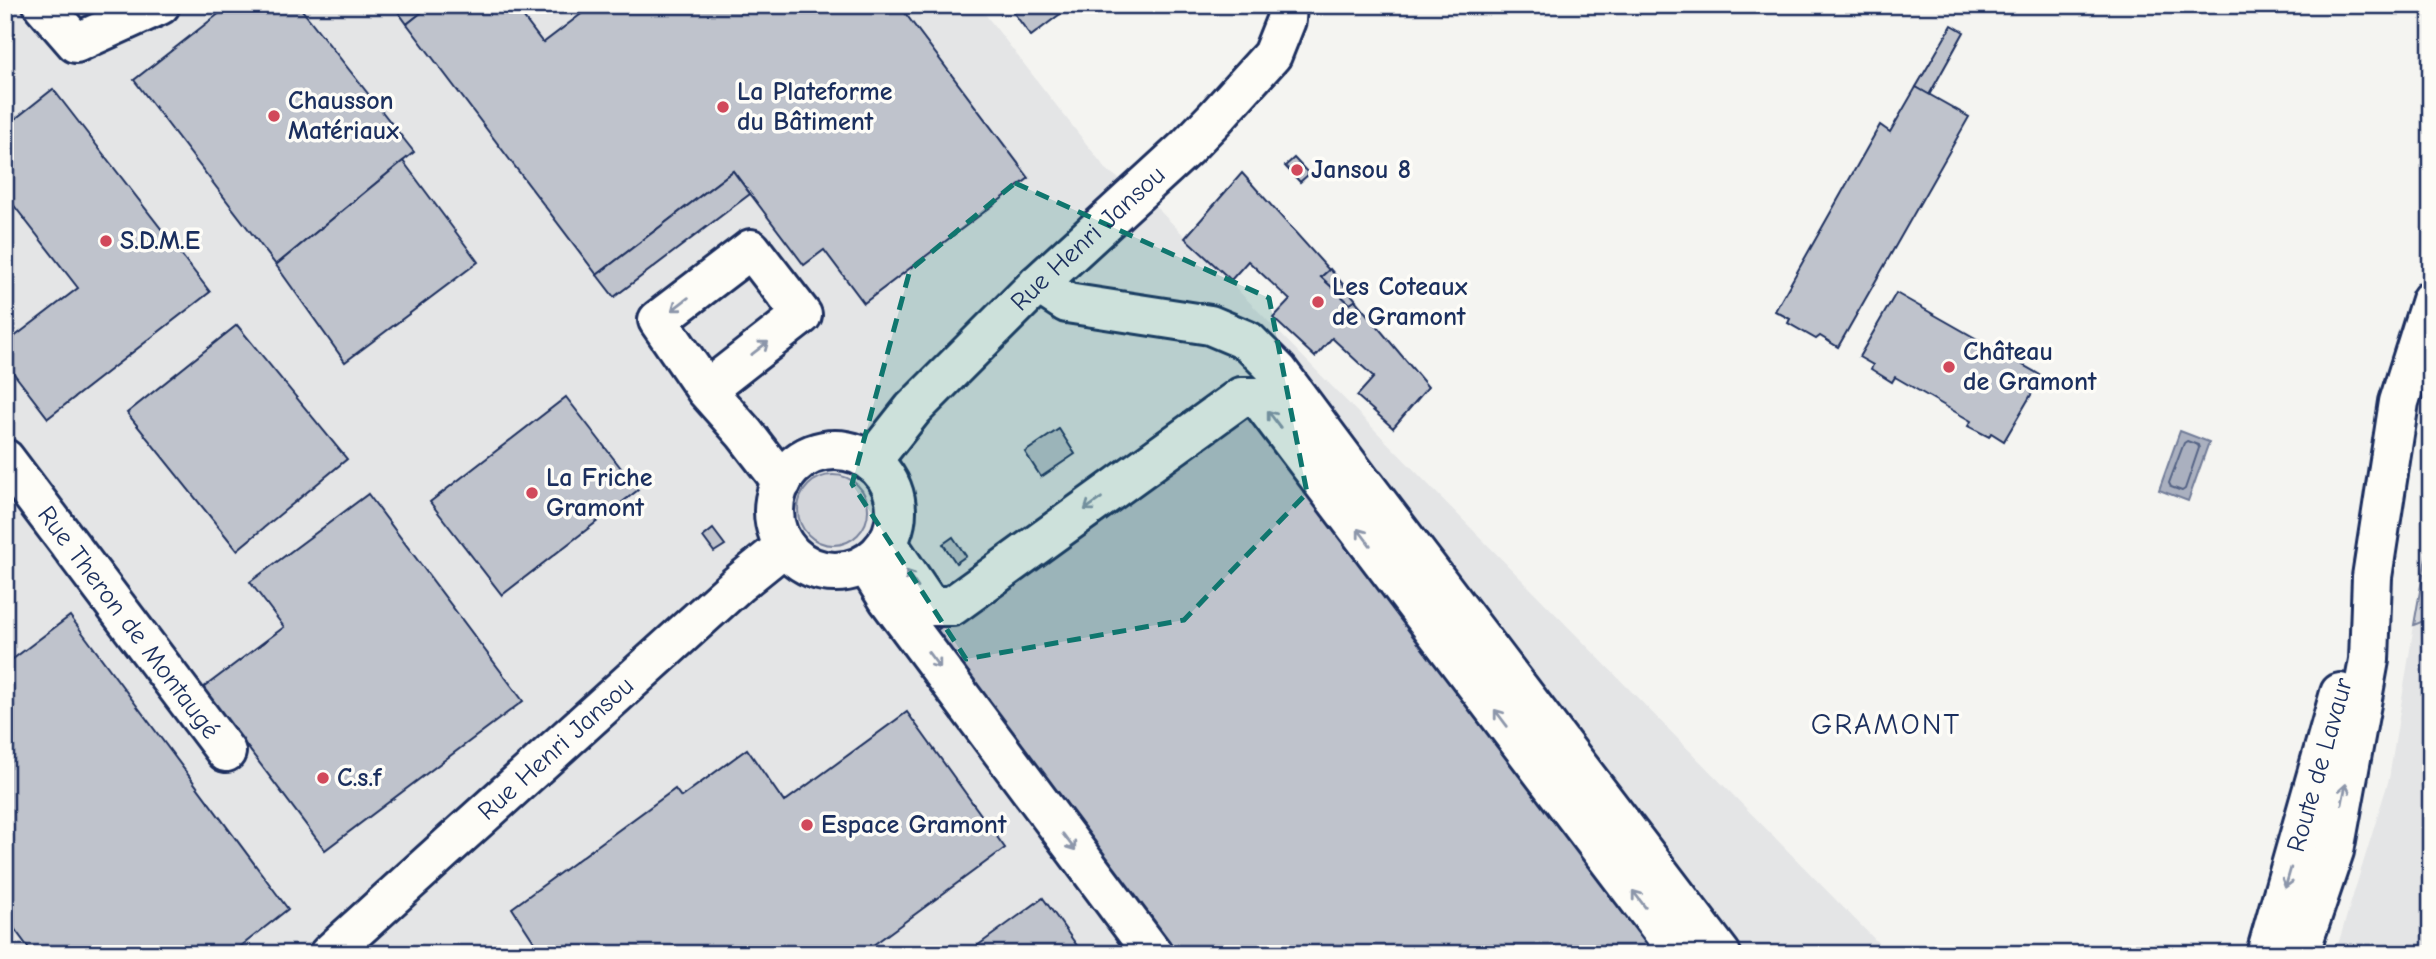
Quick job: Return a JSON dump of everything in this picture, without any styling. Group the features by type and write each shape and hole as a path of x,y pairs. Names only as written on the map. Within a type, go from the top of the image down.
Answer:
{"street":[{"path":"43,5 76,43 160,5"},
{"name":"Rue Henri Jansou","path":"871,461 913,409 1038,284 1186,148 1272,55 1286,19 1287,5"},
{"path":"1038,284 1067,303 1210,325 1248,341 1278,371 1721,954"},
{"name":"Route de Lavaur","path":"2266,954 2372,576 2399,402 2431,300"},
{"path":"706,390 746,434 782,482"},
{"path":"877,554 930,606 952,606 1241,397 1258,397 1681,954"},
{"path":"832,450 853,453 871,461 884,474 893,491 897,508 895,527 877,554 849,571 831,572 813,568 797,559 785,546 777,530 774,514 776,497 782,482 795,466 812,454 832,450"},
{"name":"Rue Theron de Montaugé","path":"5,459 226,752"},
{"name":"Rue Henri Jansou","path":"329,954 737,584 785,546"},
{"path":"877,554 888,599 1153,954"},
{"name":"Route de Lavaur","path":"2299,954 2334,851 2370,660 2372,576"},
{"path":"2315,954 2337,878 2334,851"}],"highlighted area":[{"path":"1015,183 1269,298 1307,493 1184,620 966,659 852,484 910,270"}],"shaded area":[{"path":"5,5 978,5 1106,169 1158,209 1889,954 5,954"},
{"path":"833,475 858,485 868,510 858,535 833,545 808,535 798,510 808,485"},
{"path":"2431,529 2431,618 2414,625"},
{"path":"2431,618 2431,954 2335,954 2389,779 2414,625"}],"water":[{"path":"2180,431 2209,442 2188,501 2159,490"}],"building":[{"name":"Chausson Matériaux","path":"230,5 298,5 414,152 276,265 134,80"},
{"path":"393,5 431,5 407,24"},
{"name":"La Plateforme du Bâtiment","path":"431,5 514,5 543,43 593,5 899,5 1029,178 864,303 824,250 804,265 733,171 597,275 407,24"},
{"path":"1008,5 1072,5 1031,36"},
{"path":"1952,25 1964,32 1929,95 1916,87"},
{"path":"1916,87 1969,117 1838,347 1820,336 1816,339 1788,323 1790,319 1775,311 1880,125 1890,132"},
{"name":"S.D.M.E","path":"53,89 210,292 48,418 5,362 5,344 78,288 5,194 5,127"},
{"name":"Jansou 8","path":"1294,158 1309,174 1300,182 1285,166"},
{"path":"403,161 478,262 345,362 276,265"},
{"path":"733,171 750,194 614,297 597,275"},
{"name":"Les Coteaux de Gramont","path":"1242,173 1329,270 1321,277 1350,304 1355,300 1428,387 1393,428 1357,396 1374,377 1332,338 1315,357 1273,318 1290,300 1248,261 1231,280 1185,238"},
{"path":"1330,269 1356,300 1350,304 1321,277"},
{"name":"Château de Gramont","path":"1896,293 2042,376 2004,441 1991,433 1989,437 1968,426 1971,421 1895,377 1892,382 1871,369 1873,365 1859,357"},
{"path":"237,325 347,459 237,550 127,413"},
{"path":"566,397 638,490 502,595 430,502"},
{"path":"1242,406 1300,485 1327,466 1698,954 1172,954 936,631"},
{"path":"1059,429 1075,454 1041,477 1025,452"},
{"path":"368,494 523,701 325,850 203,688 284,627 250,582"},
{"path":"713,529 725,545 714,552 703,537"},
{"path":"953,537 966,556 956,563 943,544"},
{"path":"70,616 288,909 231,954 33,954 5,916 5,665"},
{"name":"Espace Gramont","path":"907,712 1005,848 861,954 542,954 512,908 675,789 681,797 747,749 784,802"},
{"name":"Espace Gramont","path":"1043,898 1083,954 966,954"}],"place":[{"name":"La Plateforme du Bâtiment","path":"723,107"},
{"name":"Chausson Matériaux","path":"274,116"},
{"name":"Jansou 8","path":"1297,170"},
{"name":"S.D.M.E","path":"106,241"},
{"name":"Les Coteaux de Gramont","path":"1318,302"},
{"name":"Château de Gramont","path":"1949,367"},
{"name":"La Friche Gramont","path":"532,493"},
{"name":"C.s.f","path":"323,778"},
{"name":"Espace Gramont","path":"807,825"}],"district":[{"name":"GRAMONT","path":"1886,724"}]}
